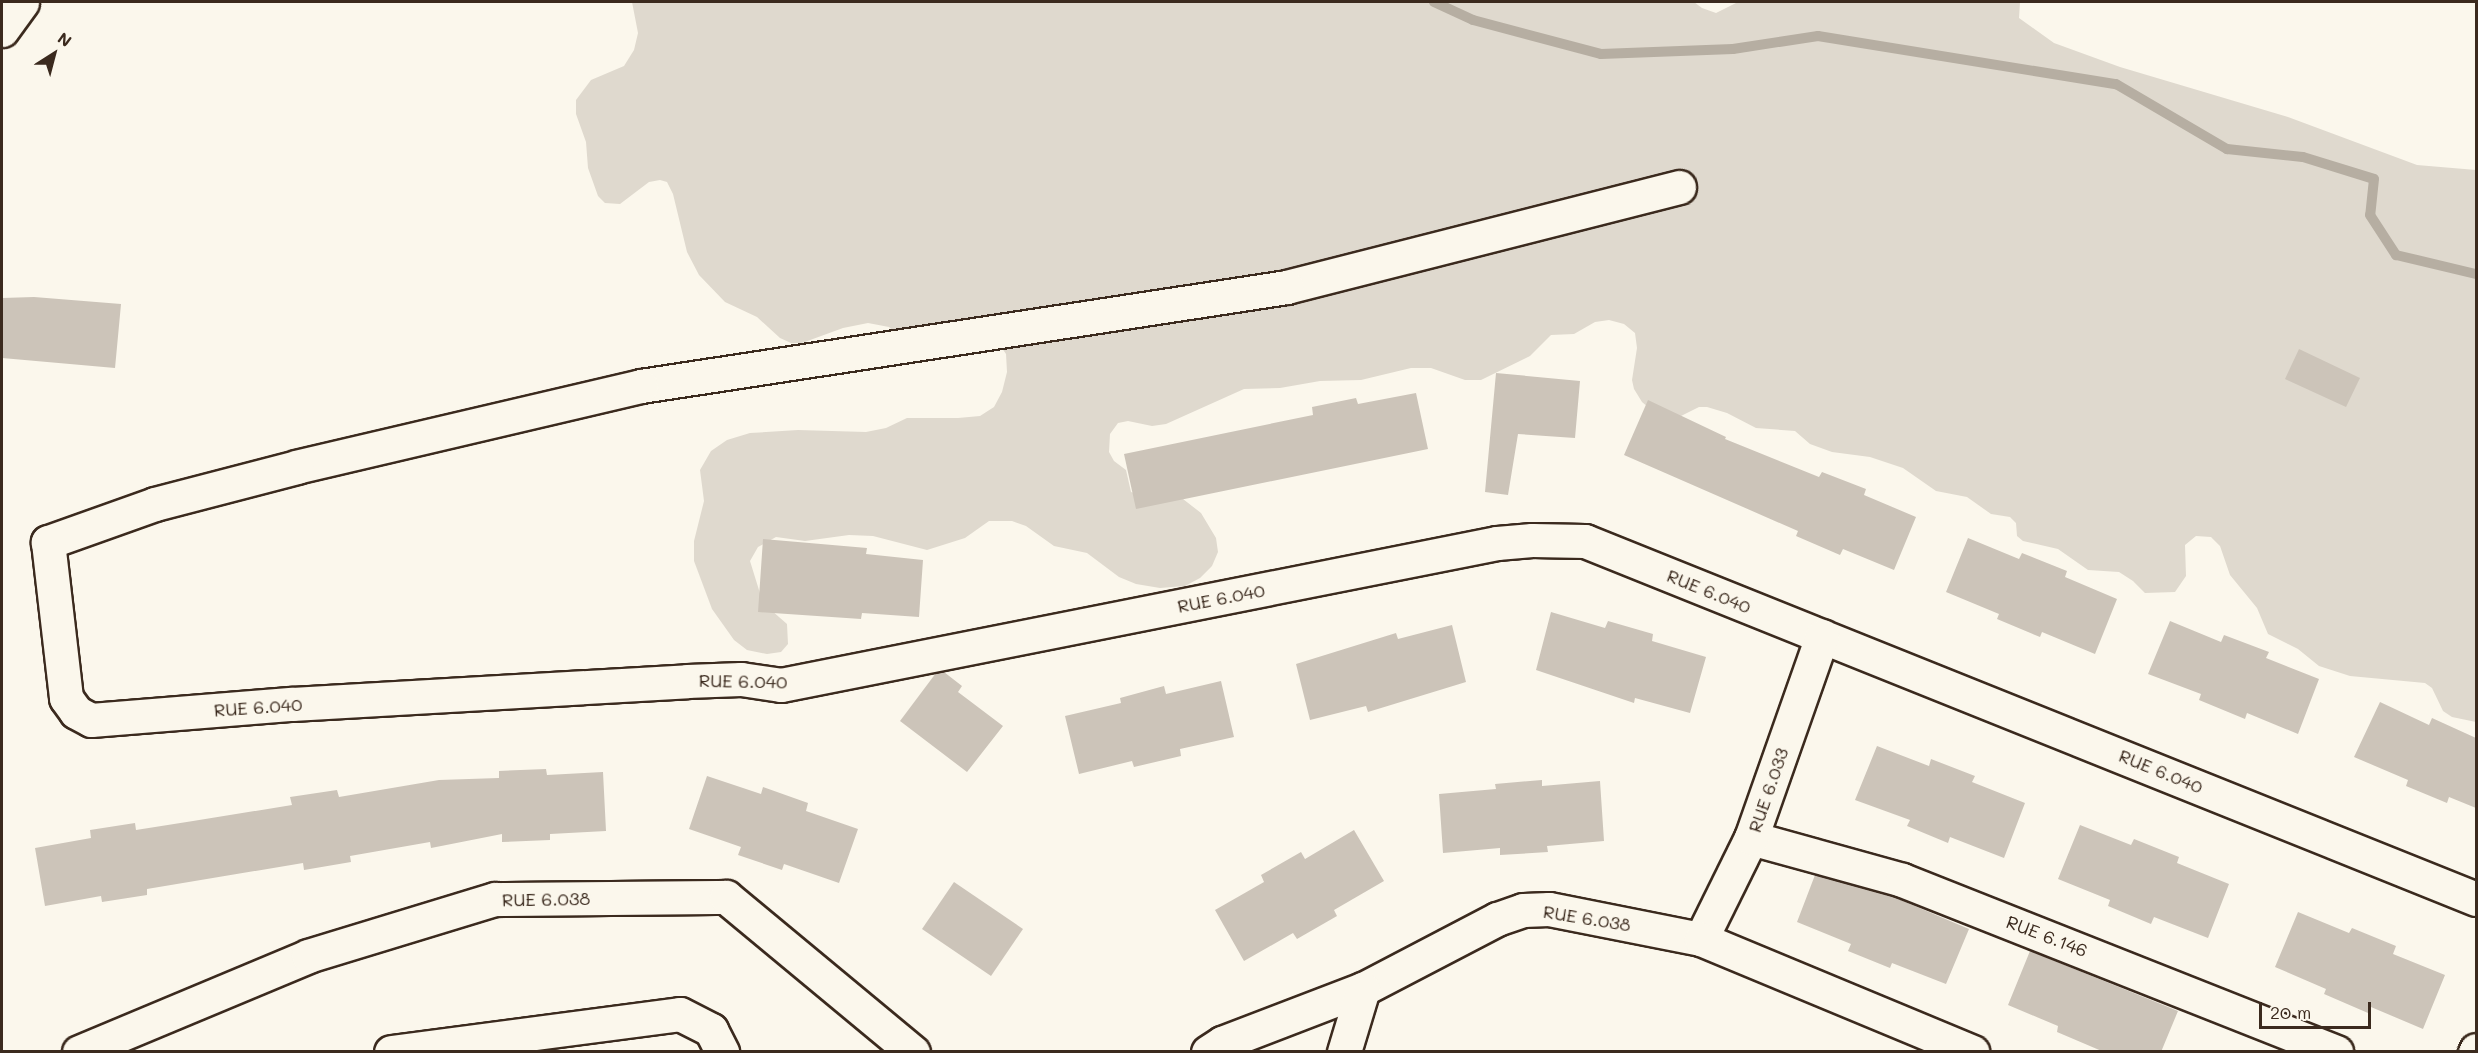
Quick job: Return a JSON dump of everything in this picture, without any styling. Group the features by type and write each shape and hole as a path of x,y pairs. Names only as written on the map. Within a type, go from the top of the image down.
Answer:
{"street":[{"path":"2,30 22,2"},
{"name":"RUE 6.040","path":"1678,187 1287,287 640,386 308,464 166,501 48,542 66,698 76,712 91,720 292,704 687,681 741,679 781,685 1485,546 1532,540 1585,541 2476,899"},
{"name":"RUE 6.033","path":"1701,939 1751,838 1822,636"},
{"name":"RUE 6.146","path":"1751,838 1902,880 2336,1052"},
{"name":"RUE 6.038","path":"79,1052 308,956 495,899 726,897 913,1052"},
{"name":"RUE 6.038","path":"1208,1052 1222,1043 1363,989 1497,919 1523,910 1549,909 1701,939 1972,1052"},
{"path":"1344,1052 1363,989"},
{"path":"391,1052 680,1014 711,1030 722,1052"}],"shaded area":[{"path":"632,2 1694,2 1716,13 1738,2 2020,2 2019,18 2054,43 2120,67 2288,117 2417,165 2476,170 2476,722 2452,717 2443,711 2432,688 2425,683 2350,676 2319,666 2298,649 2268,634 2257,608 2230,575 2220,546 2211,537 2196,536 2185,545 2186,576 2175,592 2145,593 2119,572 2088,570 2058,549 2023,541 2017,536 2016,523 2010,517 1991,514 1967,497 1936,491 1903,468 1870,457 1832,452 1810,444 1795,431 1756,428 1727,413 1707,407 1699,407 1681,416 1655,413 1642,402 1634,389 1632,380 1637,348 1635,333 1624,324 1609,320 1595,322 1574,334 1551,335 1530,356 1481,380 1465,380 1431,368 1411,368 1361,380 1320,381 1280,388 1244,389 1166,424 1152,426 1128,421 1118,423 1110,434 1109,452 1114,461 1126,470 1131,492 1146,497 1183,499 1201,513 1216,538 1218,552 1212,566 1200,578 1185,586 1160,588 1136,584 1119,577 1087,553 1054,546 1026,526 1012,521 989,521 965,538 927,550 873,536 849,535 805,541 776,537 758,547 750,561 763,603 787,624 788,644 781,652 767,654 747,650 734,640 712,609 694,561 694,541 704,501 700,470 711,451 727,440 750,433 798,430 866,432 886,428 907,418 980,416 994,407 1002,392 1007,372 1006,354 993,335 907,343 889,327 868,323 843,328 802,343 791,343 780,338 757,317 725,302 699,275 687,252 673,194 667,182 660,180 649,182 620,204 605,203 598,196 588,168 586,142 576,114 576,100 591,80 624,66 634,50 638,33"}],"building":[{"path":"34,297 121,304 115,368 2,358 2,298"},
{"path":"2299,349 2360,378 2346,407 2285,379"},
{"path":"1496,373 1580,381 1575,438 1518,434 1508,495 1485,492"},
{"path":"1416,393 1428,449 1136,509 1124,454 1313,415 1312,407 1356,398 1358,404"},
{"path":"1648,400 1726,437 1725,439 1819,477 1822,472 1866,489 1864,495 1916,517 1894,570 1843,549 1840,555 1796,536 1798,531 1624,455"},
{"path":"1968,538 2019,559 2022,553 2067,571 2065,577 2117,599 2095,654 2042,632 2040,637 1997,619 1999,614 1946,592"},
{"path":"763,539 867,548 866,554 923,560 919,617 862,613 861,619 758,612"},
{"path":"1551,612 1605,628 1608,621 1653,634 1652,641 1706,657 1690,713 1635,698 1634,703 1536,670"},
{"path":"2170,621 2221,642 2224,635 2269,652 2266,658 2319,679 2298,734 2247,713 2245,719 2199,700 2201,694 2148,674"},
{"path":"1452,625 1466,682 1368,712 1366,706 1310,720 1296,664 1396,633 1398,639"},
{"path":"944,672 962,686 958,692 1003,726 967,772 900,721 936,673"},
{"path":"1221,681 1234,737 1180,749 1181,756 1134,767 1132,761 1079,774 1065,716 1121,703 1120,698 1164,686 1166,694"},
{"path":"2380,702 2429,725 2432,718 2476,738 2476,808 2449,797 2447,803 2406,786 2408,780 2354,757"},
{"path":"1877,746 1929,766 1931,759 1975,776 1972,782 2025,803 2004,858 1950,837 1948,843 1907,826 1910,820 1855,800"},
{"path":"546,769 547,775 603,772 606,831 550,834 550,840 502,842 502,834 431,848 430,842 350,856 351,862 304,870 303,863 147,889 147,895 102,902 101,896 45,906 35,848 91,838 90,830 135,823 136,830 292,805 290,797 337,790 339,797 439,780 499,778 499,771"},
{"path":"707,776 761,794 763,787 808,803 806,811 858,829 839,883 784,864 782,870 738,855 741,847 689,829"},
{"path":"1542,780 1542,786 1600,781 1604,841 1547,846 1548,852 1500,855 1500,848 1443,853 1439,794 1496,789 1495,784"},
{"path":"2080,825 2131,845 2134,839 2179,857 2177,863 2229,884 2208,938 2154,917 2151,924 2108,906 2110,900 2058,879"},
{"path":"1354,830 1384,881 1334,910 1337,916 1297,939 1293,933 1244,961 1215,910 1264,882 1261,875 1301,852 1305,859"},
{"path":"1815,875 1896,898 1969,929 1946,984 1892,963 1890,968 1848,951 1851,944 1797,922"},
{"path":"954,882 1023,929 991,976 922,929"},
{"path":"2298,912 2349,933 2352,928 2396,946 2393,954 2445,975 2423,1029 2371,1007 2368,1013 2324,994 2326,989 2275,967"},
{"path":"2030,951 2178,1011 2161,1052 2104,1052 2057,1032 2058,1026 2008,1005"}],"waterway":[{"path":"1434,2 1473,20 1601,54 1733,49 1818,36 2116,84 2227,149 2303,157 2374,179 2370,215 2396,255 2476,274"}]}
